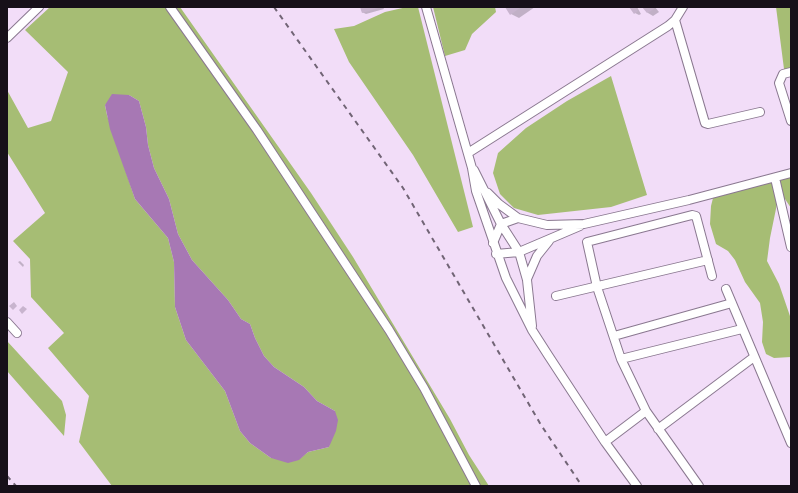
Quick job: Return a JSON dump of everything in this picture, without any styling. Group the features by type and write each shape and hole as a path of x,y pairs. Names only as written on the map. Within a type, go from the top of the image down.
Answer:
{"street":[{"path":"7,38 38,7"},
{"path":"170,7 257,130 389,330 424,388 476,486"},
{"path":"426,7 468,153 476,191 496,254 513,293 532,330 604,442 636,486"},
{"path":"468,153 668,26 675,20 683,7"},
{"path":"675,20 705,123 708,124 760,112"},
{"path":"791,72 783,74 779,82 791,121"},
{"path":"472,168 501,224 519,252 527,280 532,330"},
{"path":"481,183 499,204 518,218 547,225 584,224 689,200 791,173"},
{"path":"774,178 791,247"},
{"path":"699,486 646,411 621,359 597,287 586,245 588,240 692,215 696,216 697,219 712,276"},
{"path":"493,243 501,224 518,218"},
{"path":"496,254 519,252 550,240 584,224"},
{"path":"527,280 537,256 550,240"},
{"path":"556,296 708,260"},
{"path":"726,289 791,443"},
{"path":"614,336 732,303"},
{"path":"7,322 17,332"},
{"path":"621,359 742,328"},
{"path":"658,429 754,357"},
{"path":"604,442 646,411"},
{"path":"466,486 470,477"}],"green space":[{"path":"50,7 180,7 311,193 353,257 450,419 469,455 489,486 112,486 79,442 89,396 48,348 64,333 31,297 30,259 13,241 45,213 7,152 7,90 28,128 51,121 68,72 25,30","holes":["129,95 139,101 154,168 169,199 178,234 192,260 228,300 241,319 250,324 264,356 274,367 304,387 317,401 335,411 329,447 308,452 299,459 271,458 250,443 240,431 225,391 186,340 175,307 174,262 168,238 135,199 105,105"]},
{"path":"407,7 418,7 473,227 458,232 413,155 349,62 334,29 354,26 385,12"},
{"path":"433,7 495,7 496,12 472,34 465,50 445,56"},
{"path":"776,7 791,7 790,69 784,69"},
{"path":"611,76 647,195 611,207 538,215 514,208 500,194 493,173 498,153 526,128 567,101"},
{"path":"791,177 791,208 785,199 777,204 767,261 779,284 791,319 791,357 774,358 766,354 762,342 763,322 760,303 745,282 735,260 728,251 716,244 710,224 711,206 713,198"},
{"path":"7,341 62,401 66,415 64,436 7,371"}],"shaded area":[{"path":"112,94 129,95 139,101 154,168 169,199 178,234 192,260 228,300 241,319 250,324 264,356 274,367 304,387 317,401 335,411 338,420 336,431 329,447 308,452 299,460 288,463 271,458 250,443 240,431 225,391 186,340 175,307 174,262 168,238 135,199 110,129 105,105"}],"building":[{"path":"360,7 381,7 362,13"},
{"path":"505,7 521,7 510,15"},
{"path":"629,7 635,7 638,11 634,14"},
{"path":"642,7 653,7 654,9 647,13"},
{"path":"14,302 17,306 13,310 9,306"},
{"path":"23,306 27,309 22,314 19,310"}],"railway":[{"path":"274,7 403,188 541,425 582,486"},
{"path":"7,476 16,486"}]}
